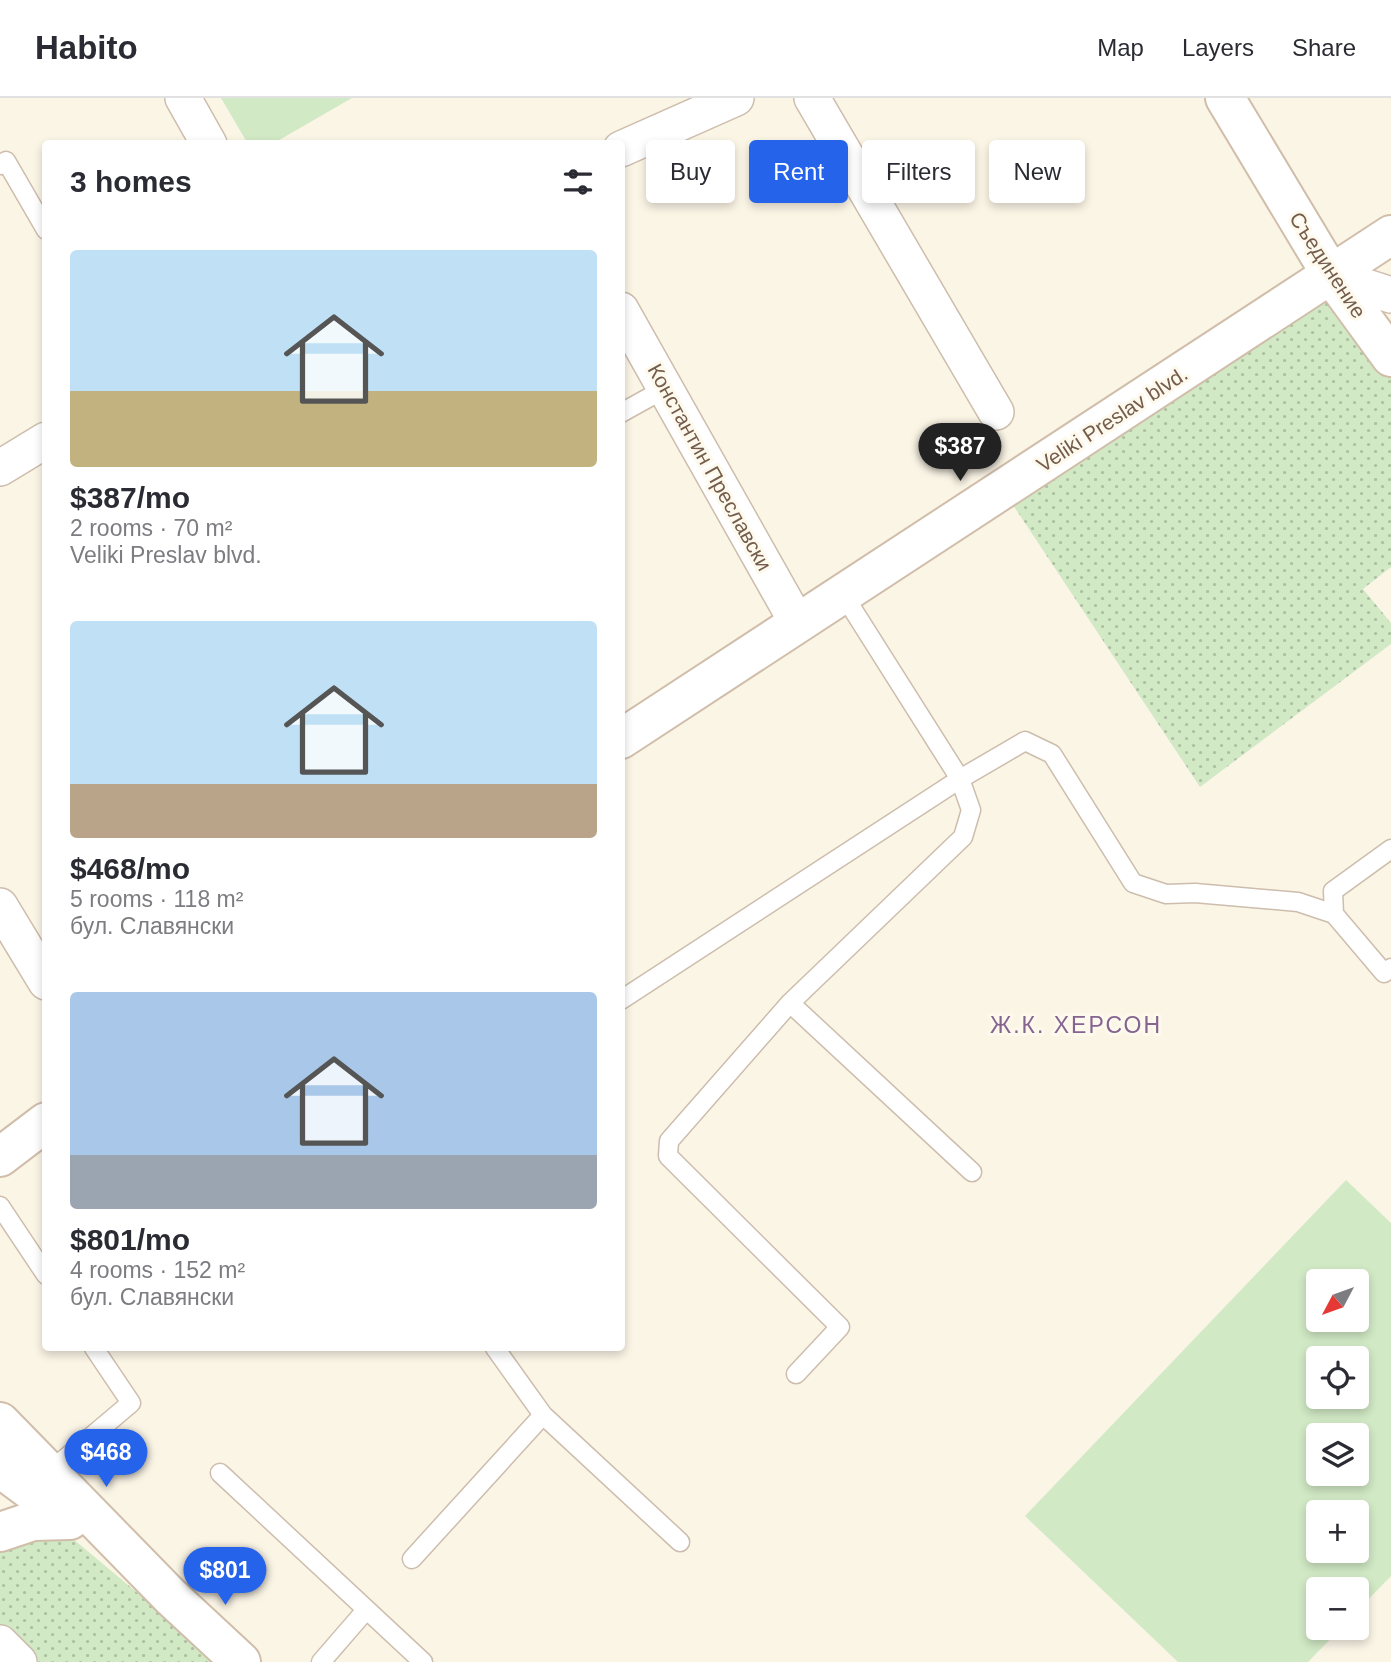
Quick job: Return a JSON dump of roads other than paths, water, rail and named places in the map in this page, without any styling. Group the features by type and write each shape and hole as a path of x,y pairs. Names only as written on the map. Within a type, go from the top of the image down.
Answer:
{"main road":[{"name":"Съединение","path":"1225,98 1332,276 1391,357"},
{"name":"Veliki Preslav blvd.","path":"625,736 1391,235"},
{"path":"0,1140 42,1114"},
{"path":"0,1157 42,1125"},
{"path":"0,1422 170,1596 241,1662"},
{"path":"0,1468 170,1596"},
{"path":"0,1532 33,1521 70,1520"}],"street":[{"path":"183,98 207,140"},
{"path":"812,98 996,412"},
{"path":"625,147 716,102"},
{"path":"1332,276 1391,295"},
{"name":"Константин Преславски","path":"625,317 798,624"},
{"path":"0,468 42,445"},
{"path":"1,909 42,976"},
{"path":"0,1643 19,1662"}],"lane":[{"path":"0,165 6,161 42,223"},
{"path":"625,411 666,388"},
{"path":"796,1374 840,1328 668,1156 669,1140 790,1003 963,837 971,810 961,779 843,594"},
{"path":"625,997 961,779 1025,741 1052,754 1133,883 1166,894 1195,893 1298,902 1334,914 1384,973 1391,968"},
{"path":"1334,914 1333,891 1391,849"},
{"path":"790,1003 972,1172"},
{"path":"0,1206 42,1269"},
{"path":"48,1473 131,1403 96,1351"},
{"path":"497,1351 543,1415 680,1542"},
{"path":"412,1559 543,1415"},
{"path":"220,1472 423,1662"},
{"path":"321,1662 366,1610"}],"district":[{"name":"Ж.К. ХЕРСОН","path":"1076,1025"}]}
